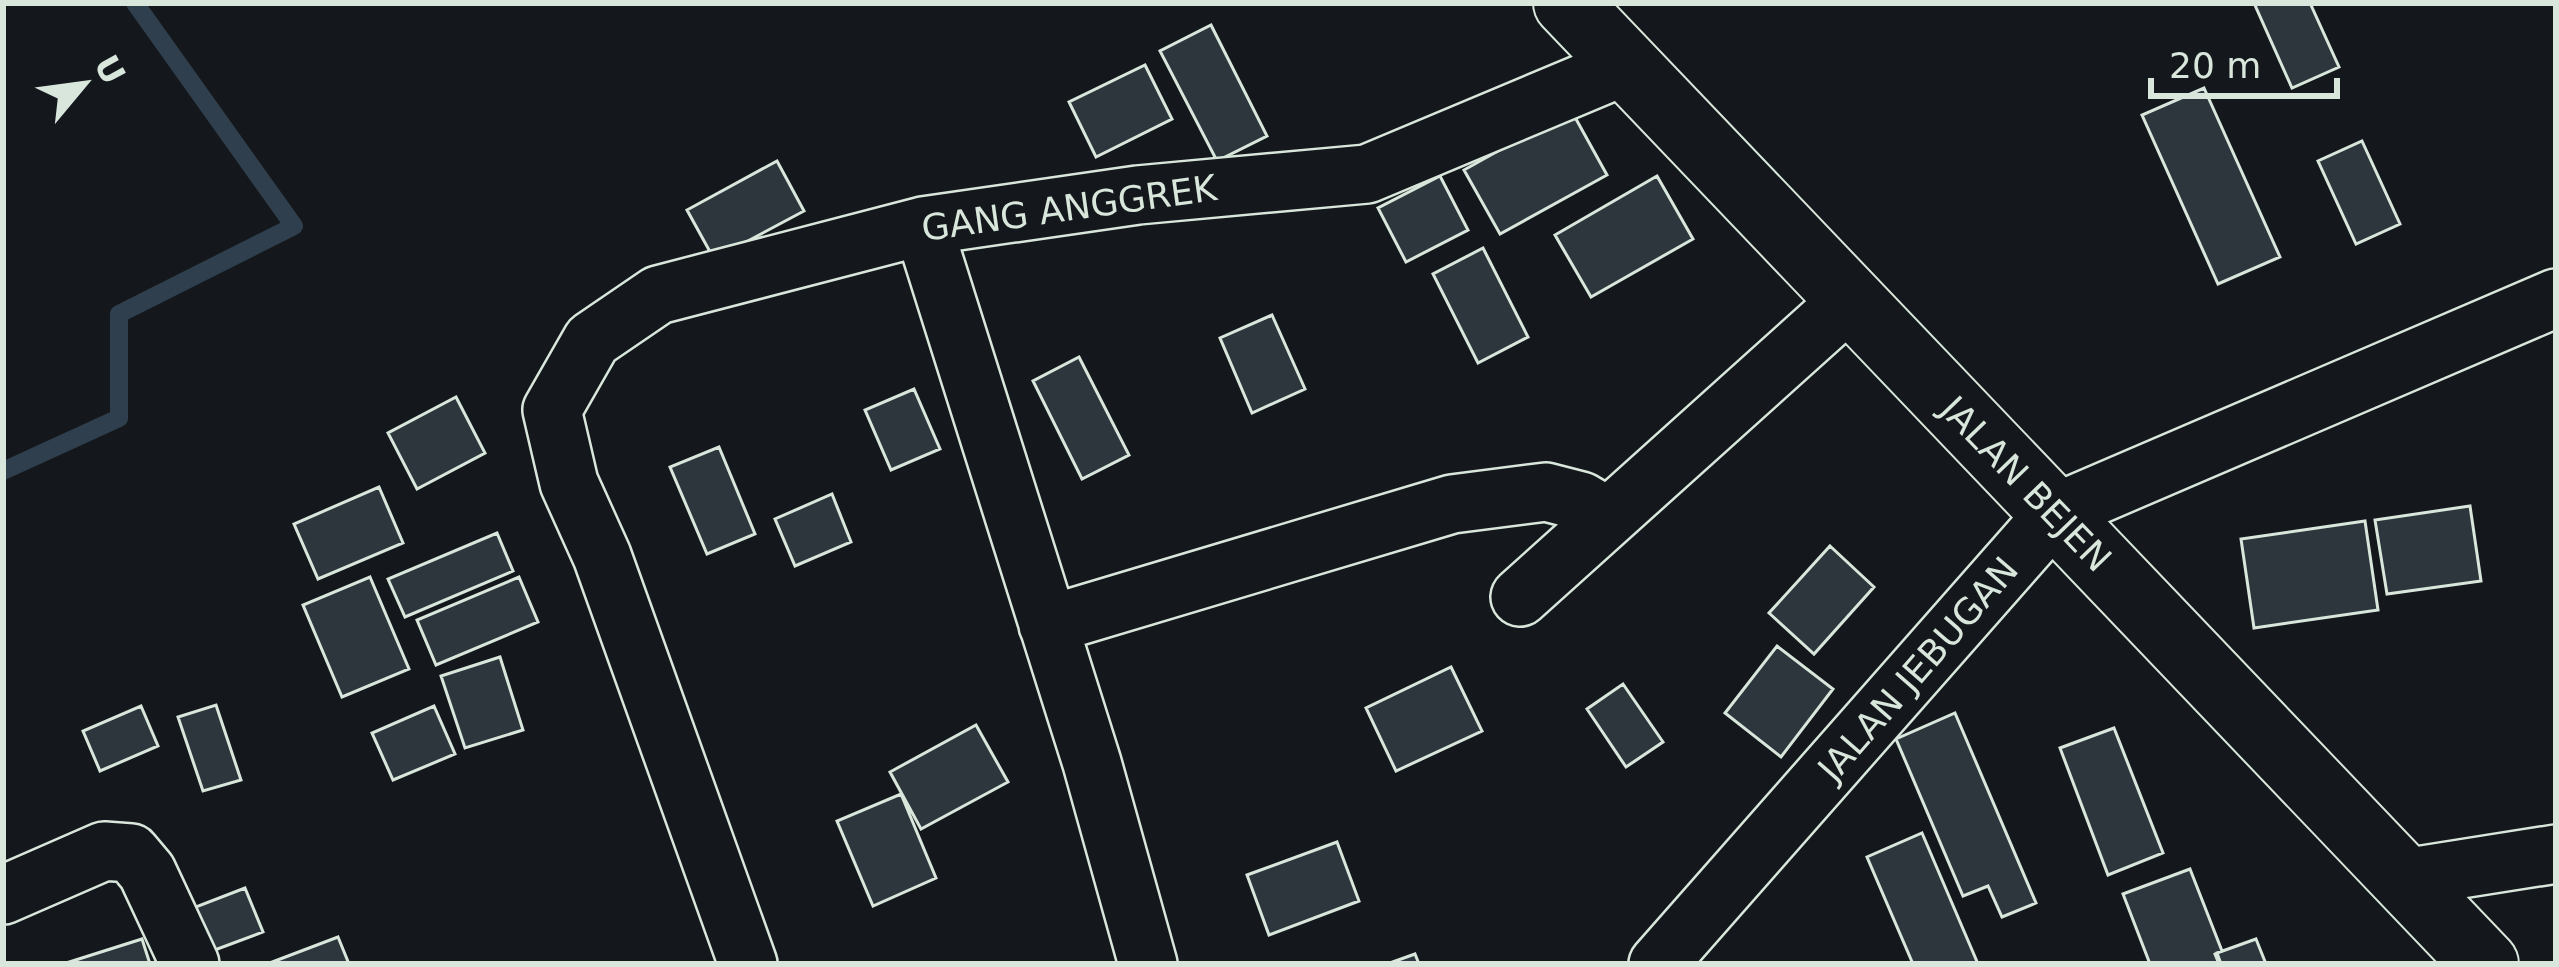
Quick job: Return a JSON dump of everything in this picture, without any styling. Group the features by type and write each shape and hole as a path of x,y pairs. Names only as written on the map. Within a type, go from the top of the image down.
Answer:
{"street":[{"name":"JALAN BEJEN","path":"1567,3 2485,964"},
{"name":"GANG ANGGREK","path":"748,964 617,598 569,483 552,410 592,340 658,295 923,226 1138,195 1366,174 1627,65"},
{"path":"923,226 1148,964"},
{"name":"JALAN JEBUGAN","path":"1658,964 2055,513 2556,298"},
{"path":"1520,597 1849,301"},
{"path":"1048,626 1451,504 1546,492 1608,517"},
{"path":"3,895 104,851 131,854 147,872 190,964"},
{"path":"2404,878 2556,854"}],"building":[{"path":"2254,3 2310,3 2339,67 2292,88"},
{"path":"1211,25 1267,136 1217,161 1160,51"},
{"path":"1145,65 1172,119 1096,157 1069,102"},
{"path":"2204,88 2280,257 2218,284 2142,115"},
{"path":"1571,110 1607,175 1500,234 1464,170"},
{"path":"2362,141 2400,224 2356,244 2318,161"},
{"path":"777,161 804,211 714,259 687,210"},
{"path":"1440,176 1468,230 1406,262 1378,208"},
{"path":"1657,176 1693,239 1591,297 1555,235"},
{"path":"1483,248 1528,337 1478,363 1433,274"},
{"path":"1272,315 1305,389 1252,413 1220,338"},
{"path":"1079,357 1129,455 1082,479 1033,381"},
{"path":"914,389 940,449 891,470 865,410"},
{"path":"456,397 485,453 417,489 388,433"},
{"path":"719,447 755,534 707,554 670,467"},
{"path":"379,487 403,543 318,579 294,524"},
{"path":"832,494 851,542 795,566 775,519"},
{"path":"2470,506 2481,581 2387,594 2375,520"},
{"path":"2365,521 2378,610 2254,628 2241,539"},
{"path":"497,533 513,571 405,617 388,579"},
{"path":"1830,546 1874,587 1814,654 1769,613"},
{"path":"370,577 409,669 342,697 303,605"},
{"path":"519,577 538,622 436,665 417,620"},
{"path":"1777,646 1833,689 1781,757 1725,713"},
{"path":"500,657 523,730 465,748 441,676"},
{"path":"1451,667 1482,731 1396,771 1366,708"},
{"path":"1623,684 1663,742 1626,767 1587,709"},
{"path":"216,705 241,780 203,791 178,717"},
{"path":"141,706 158,746 100,771 83,731"},
{"path":"434,706 455,754 393,780 372,733"},
{"path":"1955,713 2036,903 2002,917 1988,886 1963,896 1896,739"},
{"path":"976,725 1008,782 921,829 890,772"},
{"path":"2114,728 2163,853 2108,875 2060,748"},
{"path":"901,794 936,878 873,906 837,821"},
{"path":"1922,833 1978,964 1913,964 1867,857"},
{"path":"1337,842 1359,901 1269,935 1247,875"},
{"path":"2190,869 2222,951 2215,954 2219,964 2150,964 2123,894"},
{"path":"245,888 263,932 196,957 180,913"},
{"path":"338,937 349,964 267,964"},
{"path":"142,939 150,964 63,964"},
{"path":"2256,939 2266,964 2221,964 2217,953"},
{"path":"1415,954 1419,964 1387,964"}],"waterway":[{"path":"3,471 119,418 119,314 294,226 135,3"}]}
